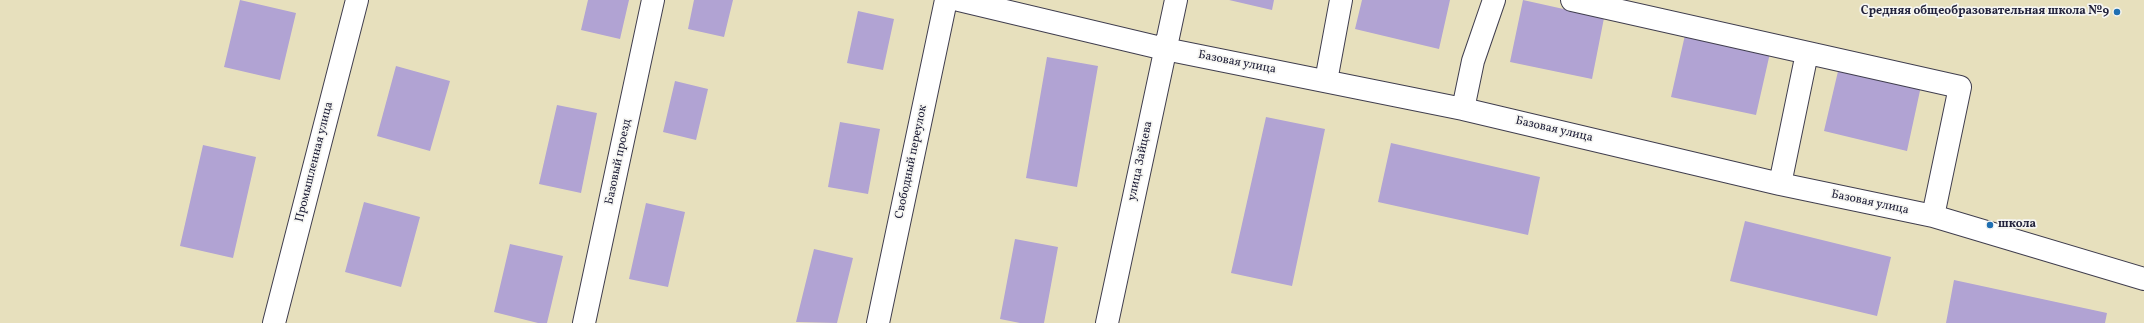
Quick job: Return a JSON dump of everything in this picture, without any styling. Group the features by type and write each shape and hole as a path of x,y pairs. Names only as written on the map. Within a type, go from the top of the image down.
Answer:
{"street":[{"name":"Промышленная улица","path":"274,323 357,0"},
{"name":"Базовый проезд","path":"584,323 653,0"},
{"name":"Свободный переулок","path":"878,323 946,0"},
{"name":"Базовая улица","path":"959,0 1165,48 1463,109 1780,184 1933,216 2144,279"},
{"name":"улица Зайцева","path":"1106,323 1176,0"},
{"path":"1326,81 1341,0"},
{"path":"1463,109 1473,61 1494,0"},
{"path":"1572,0 1960,87 1933,216"},
{"path":"1780,184 1807,53"}],"building":[{"path":"240,0 296,13 280,80 224,67"},
{"path":"588,0 629,0 620,39 581,30"},
{"path":"694,0 733,0 724,37 688,29"},
{"path":"1229,0 1274,0 1272,10"},
{"path":"1362,0 1450,0 1439,49 1355,29"},
{"path":"1523,0 1604,18 1592,79 1510,62"},
{"path":"858,11 894,19 883,70 847,63"},
{"path":"1685,35 1770,53 1756,115 1671,97"},
{"path":"1047,57 1098,66 1077,187 1026,178"},
{"path":"396,66 450,81 430,151 377,136"},
{"path":"1839,67 1921,86 1907,151 1824,131"},
{"path":"675,81 708,89 696,140 663,132"},
{"path":"557,105 597,113 581,193 539,184"},
{"path":"1266,117 1325,129 1292,286 1231,273"},
{"path":"840,122 880,129 868,194 828,187"},
{"path":"1391,143 1540,177 1528,235 1378,202"},
{"path":"203,145 256,157 233,258 180,246"},
{"path":"364,202 420,217 401,287 345,272"},
{"path":"646,203 685,212 668,287 629,279"},
{"path":"1745,221 1891,257 1877,316 1730,281"},
{"path":"1015,239 1058,247 1044,323 1020,323 1000,319"},
{"path":"510,244 563,256 547,323 538,323 494,312"},
{"path":"814,249 853,258 837,323 796,322"},
{"path":"1954,280 2107,313 2105,323 1946,323"}],"place":[{"name":"Средняя общеобразовательная школа №9","path":"2117,12"},
{"name":"школа","path":"1990,225"}]}
